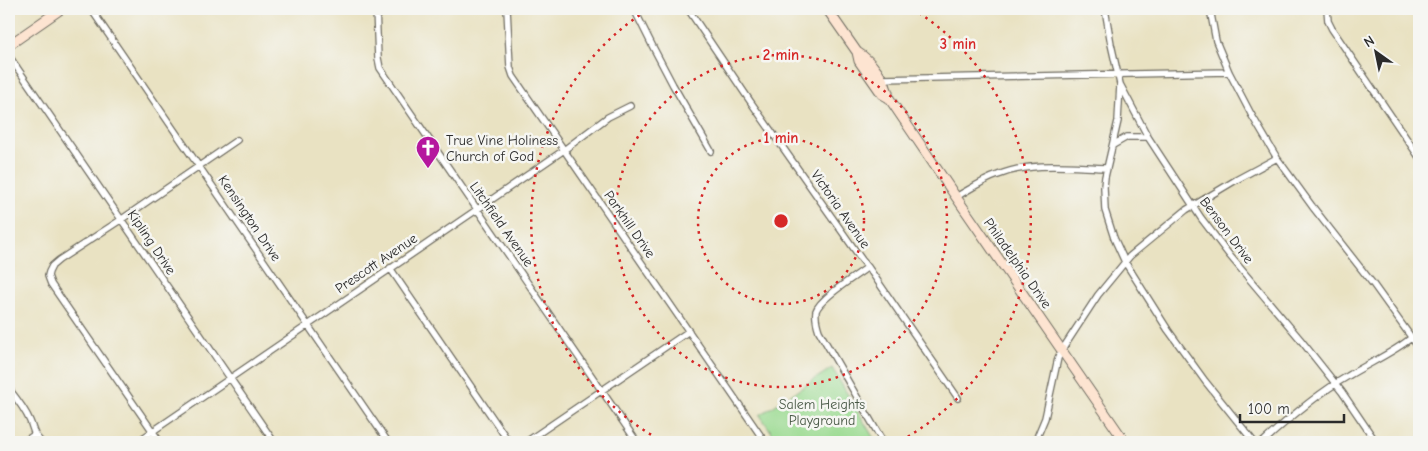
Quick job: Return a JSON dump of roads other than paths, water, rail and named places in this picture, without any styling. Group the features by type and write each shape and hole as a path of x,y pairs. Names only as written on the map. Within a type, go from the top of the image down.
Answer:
{"main road":[{"path":"9,45 61,9"},
{"name":"Philadelphia Drive","path":"826,9 857,52 865,57 888,89 890,98 956,197 1125,442"},
{"name":"Philadelphia Drive","path":"857,52 859,61 882,94 890,98"}],"street":[{"name":"Kensington Drive","path":"91,9 388,442"},
{"name":"Litchfield Avenue","path":"376,9 379,66 637,442"},
{"name":"Parkhill Drive","path":"507,9 511,72 765,442"},
{"path":"634,9 665,70 711,151"},
{"name":"Victoria Avenue","path":"688,9 958,398"},
{"name":"Benson Drive","path":"1105,9 1120,84 1148,137 1192,206 1235,263 1336,384 1376,442"},
{"path":"1210,9 1216,41 1229,72 1251,114 1278,158 1419,348"},
{"path":"1327,9 1328,21 1332,29 1419,157"},
{"name":"Kipling Drive","path":"9,56 274,442"},
{"path":"881,79 1229,72"},
{"path":"1120,84 1119,116 1104,187 1107,216 1114,238 1125,262 1168,330 1254,442"},
{"name":"Prescott Avenue","path":"137,442 564,150 608,117 630,106"},
{"path":"1113,145 1127,137 1148,137"},
{"path":"160,442 51,284 48,273 59,260 237,140"},
{"path":"1035,442 1045,418 1058,358 1062,350 1098,295 1125,262 1162,229 1192,206 1278,158"},
{"path":"956,197 980,183 1019,169 1042,166 1107,168"},
{"path":"868,267 819,304 816,314 819,331 883,442"},
{"path":"390,268 509,442"},
{"path":"526,442 689,331"},
{"path":"1263,442 1295,414 1336,384 1369,363 1404,345 1411,338"},
{"path":"9,390 21,404 30,420 34,435 41,442"},
{"path":"23,442 34,435"}],"place":[{"name":"True Vine Holiness Church of God","path":"428,169"}],"park label":[{"name":"Salem Heights Playground","path":"822,412"}]}
